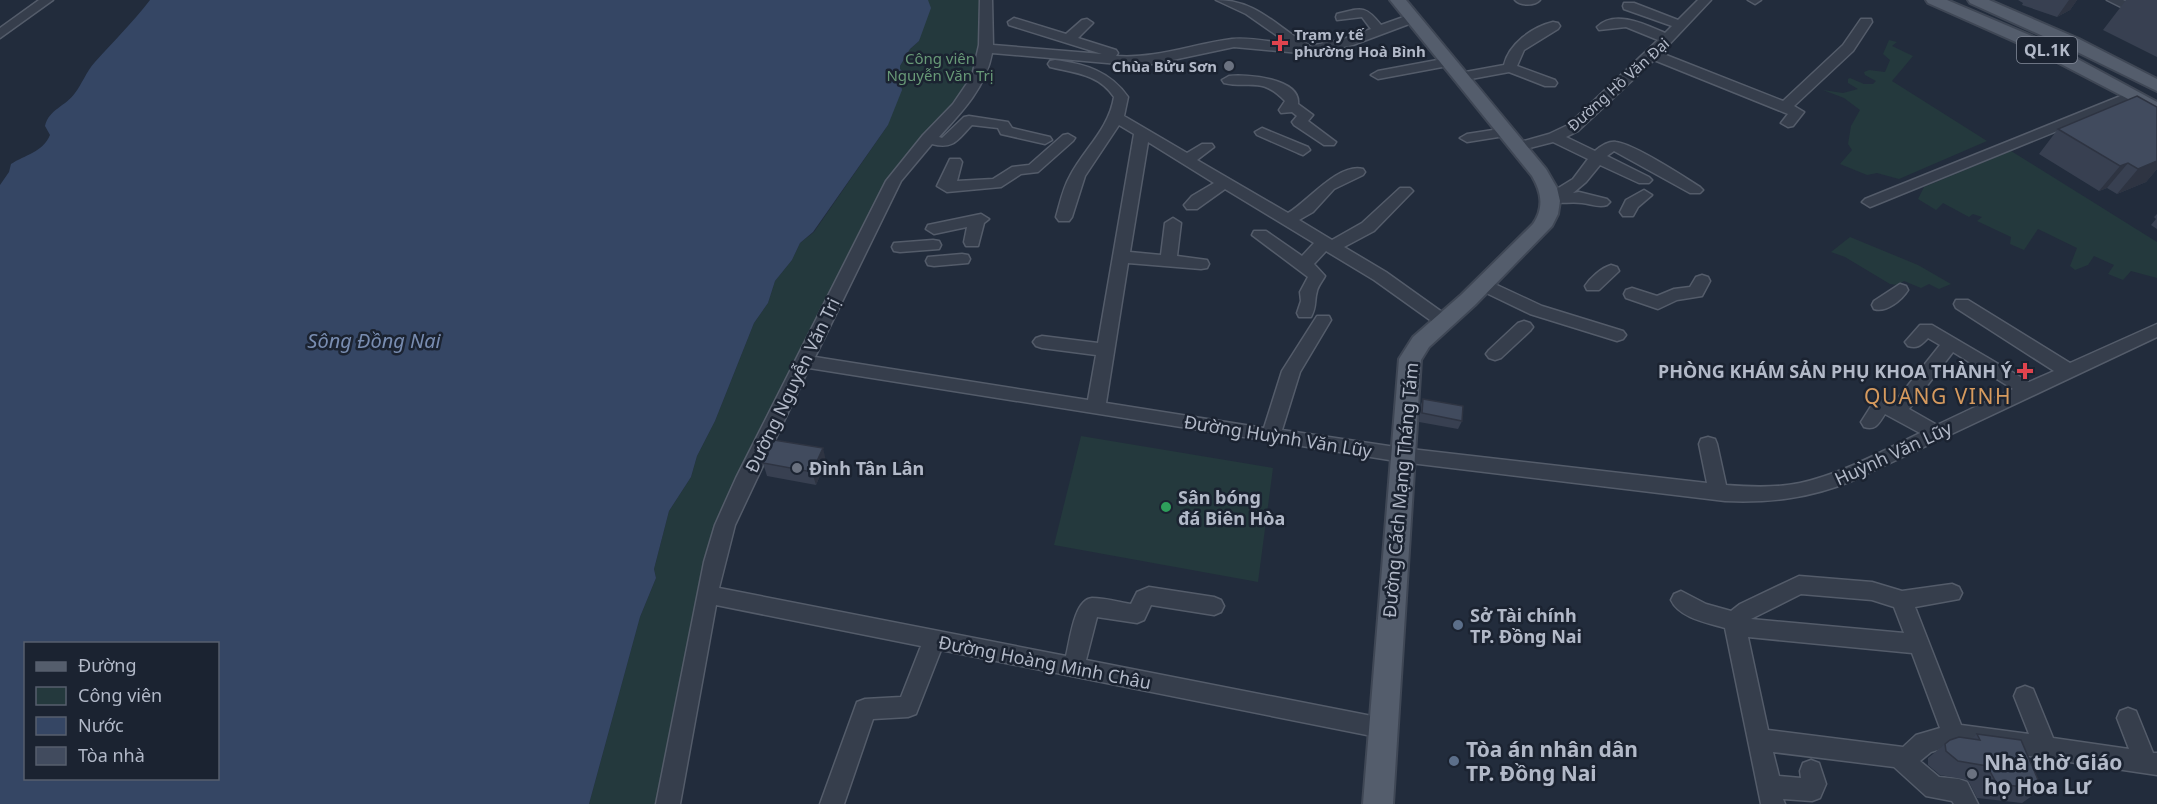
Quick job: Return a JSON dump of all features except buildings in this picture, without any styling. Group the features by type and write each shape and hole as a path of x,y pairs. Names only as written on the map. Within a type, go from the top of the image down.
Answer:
{"main road":[{"path":"1398,0 1539,173 1555,197"},
{"name":"QL.1K","path":"1934,0 2042,47 2157,109"},
{"name":"QL.1K","path":"1957,0 2067,49 2157,98"},
{"name":"QL.1K","path":"1976,0 2073,43 2157,86"},
{"name":"QL.1K","path":"1996,0 2086,40 2157,77"},
{"name":"Đường Cách Mạng Tháng Tám","path":"1378,804 1410,359 1421,342 1484,285 1546,221 1555,197"}],"street":[{"path":"0,34 47,0"},
{"name":"Đường Nguyễn Văn Trị","path":"668,804 685,705 718,545 725,525 803,361 894,181 905,164 970,91 981,71 985,48 986,0"},
{"path":"1225,0 1251,11 1307,51"},
{"path":"1521,0 1534,0"},
{"name":"Đường Hồ Văn Đại","path":"1467,138 1512,140 1554,137 1573,128 1652,54 1705,0"},
{"path":"2113,0 2157,21"},
{"path":"1629,6 1681,25"},
{"path":"1342,17 1365,13 1378,30"},
{"path":"985,48 1123,61 1155,60 1234,43 1307,51 1336,46 1412,18"},
{"path":"1014,22 1108,51 1123,61"},
{"path":"1604,27 1610,22 1621,22 1667,39"},
{"path":"1785,107 1848,48 1866,22"},
{"path":"1070,39 1087,23"},
{"path":"1510,68 1511,56 1516,48 1553,26"},
{"path":"1652,54 1798,112 1788,123"},
{"path":"1029,62 1071,67 1106,79 1121,97 1116,117 1075,181 1064,217"},
{"path":"1378,75 1454,69 1510,68 1551,83"},
{"path":"1229,80 1251,79 1270,83 1293,102 1288,108 1306,115 1299,122 1329,142"},
{"path":"1870,202 2133,95"},
{"path":"1116,117 1329,245 1394,286 1443,321"},
{"path":"928,138 945,143 969,120 1003,125 1006,131 1045,140"},
{"path":"1096,407 1142,132"},
{"path":"1262,132 1303,150"},
{"path":"1554,137 1596,158 1644,188 1631,204 1628,212"},
{"path":"955,162 946,187 994,184 1017,170 1031,170 1068,138"},
{"path":"1555,197 1581,179 1596,158 1608,148 1615,146 1641,158 1695,190"},
{"path":"1188,159 1207,147"},
{"path":"1288,220 1308,208 1329,186 1358,172"},
{"path":"1192,205 1196,200 1207,196 1226,182"},
{"path":"1305,265 1312,253 1368,227 1405,191"},
{"path":"1555,197 1568,199 1579,197 1602,202"},
{"path":"900,247 934,245 978,220 972,242"},
{"path":"1168,261 1173,223"},
{"path":"1260,235 1305,265 1317,276 1308,292 1309,301 1305,313"},
{"path":"934,245 962,259"},
{"path":"1121,257 1201,264"},
{"path":"1593,286 1611,271"},
{"path":"1632,294 1659,303 1674,295 1696,292 1702,280"},
{"path":"1484,285 1531,308 1617,335"},
{"path":"1880,305 1900,290"},
{"path":"1962,304 2070,372"},
{"path":"1272,436 1291,371 1323,320"},
{"path":"1495,354 1524,327"},
{"path":"1914,342 1926,329 2031,391"},
{"name":"Huỳnh Văn Lũy","path":"1825,485 2031,391 2157,330"},
{"path":"1042,342 1106,350"},
{"path":"1898,411 1951,343"},
{"name":"Đường Huỳnh Văn Lũy","path":"803,361 1272,436 1402,454 1718,492 1774,495 1795,493 1825,485"},
{"path":"1870,422 1881,405 1898,411 1937,434"},
{"path":"1708,444 1718,492"},
{"path":"1811,771 1814,783 1812,790 1771,795 1736,625 1747,610 1799,585 1872,591 1902,600 1952,593"},
{"name":"Đường Hoàng Minh Châu","path":"708,595 1382,728"},
{"path":"1074,668 1088,609 1137,614 1144,598 1149,596 1214,606"},
{"path":"1681,600 1736,625 1919,644"},
{"path":"1902,600 1954,734"},
{"path":"832,804 865,709 908,707 934,640"},
{"path":"2025,696 2046,747"},
{"path":"2128,718 2152,763"},
{"path":"1758,739 1900,758 1912,756 1924,743 1954,734 2152,763"},
{"path":"1900,758 1934,788 1959,790 1966,804"}],"green space":[{"name":"Công viên Nguyễn Văn Trị","path":"928,0 981,0 980,46 972,76 952,107 912,149 890,178 730,497 659,804 589,804 640,617 656,578 654,569 669,511 691,477 697,456 715,421 754,323 768,303 775,281 792,260 800,243 814,232 888,125 900,66 910,49 919,41"},
{"path":"1889,40 1897,42 1892,46 1913,56 1892,81 1987,141 1899,179 1877,173 1867,175 1840,164 1852,150 1848,144 1851,126 1860,110 1844,98 1823,90 1843,93 1858,89 1848,83 1850,78 1864,84 1873,84 1876,81 1864,72 1869,70 1885,72 1890,60 1883,54"},
{"path":"2011,151 2157,242 2157,278 2131,271 2123,280 2108,274 2114,265 2094,256 2088,265 2075,270 2070,266 2077,248 2038,229 2024,250 2010,244 2011,237 1977,221 1982,217 1973,214 1969,217 1943,203 1936,210 1918,199 1924,187"},
{"path":"1850,237 1918,265 1951,284 1939,289 1929,284 1921,288 1904,281 1897,285 1890,284 1845,257 1831,252"},
{"name":"Sân bóng đá Biên Hòa","path":"1081,436 1273,468 1258,582 1054,545"}],"water":[{"name":"Sông Đồng Nai","path":"150,0 928,0 931,8 919,41 910,49 900,66 900,69 907,75 899,76 902,90 888,125 813,232 800,243 792,260 775,281 768,303 754,323 715,421 697,456 691,477 669,511 654,569 656,578 640,617 589,804 0,804 0,185 9,172 11,164 38,149 47,141 50,135 45,126 47,120 71,98 92,66"}],"place":[{"name":"Trạm y tế phường Hoà Bình","path":"1280,43"},
{"name":"Chùa Bửu Sơn","path":"1229,66"},
{"name":"PHÒNG KHÁM SẢN PHỤ KHOA THÀNH Ý","path":"2025,371"},
{"name":"Đình Tân Lân","path":"797,468"},
{"name":"Sân bóng đá Biên Hòa","path":"1166,507"},
{"name":"Sở Tài chính TP. Đồng Nai","path":"1458,625"},
{"name":"Tòa án nhân dân TP. Đồng Nai","path":"1454,761"},
{"name":"Nhà thờ Giáo họ Hoa Lư","path":"1972,774"}],"district":[{"name":"QUANG VINH","path":"1938,396"}]}
